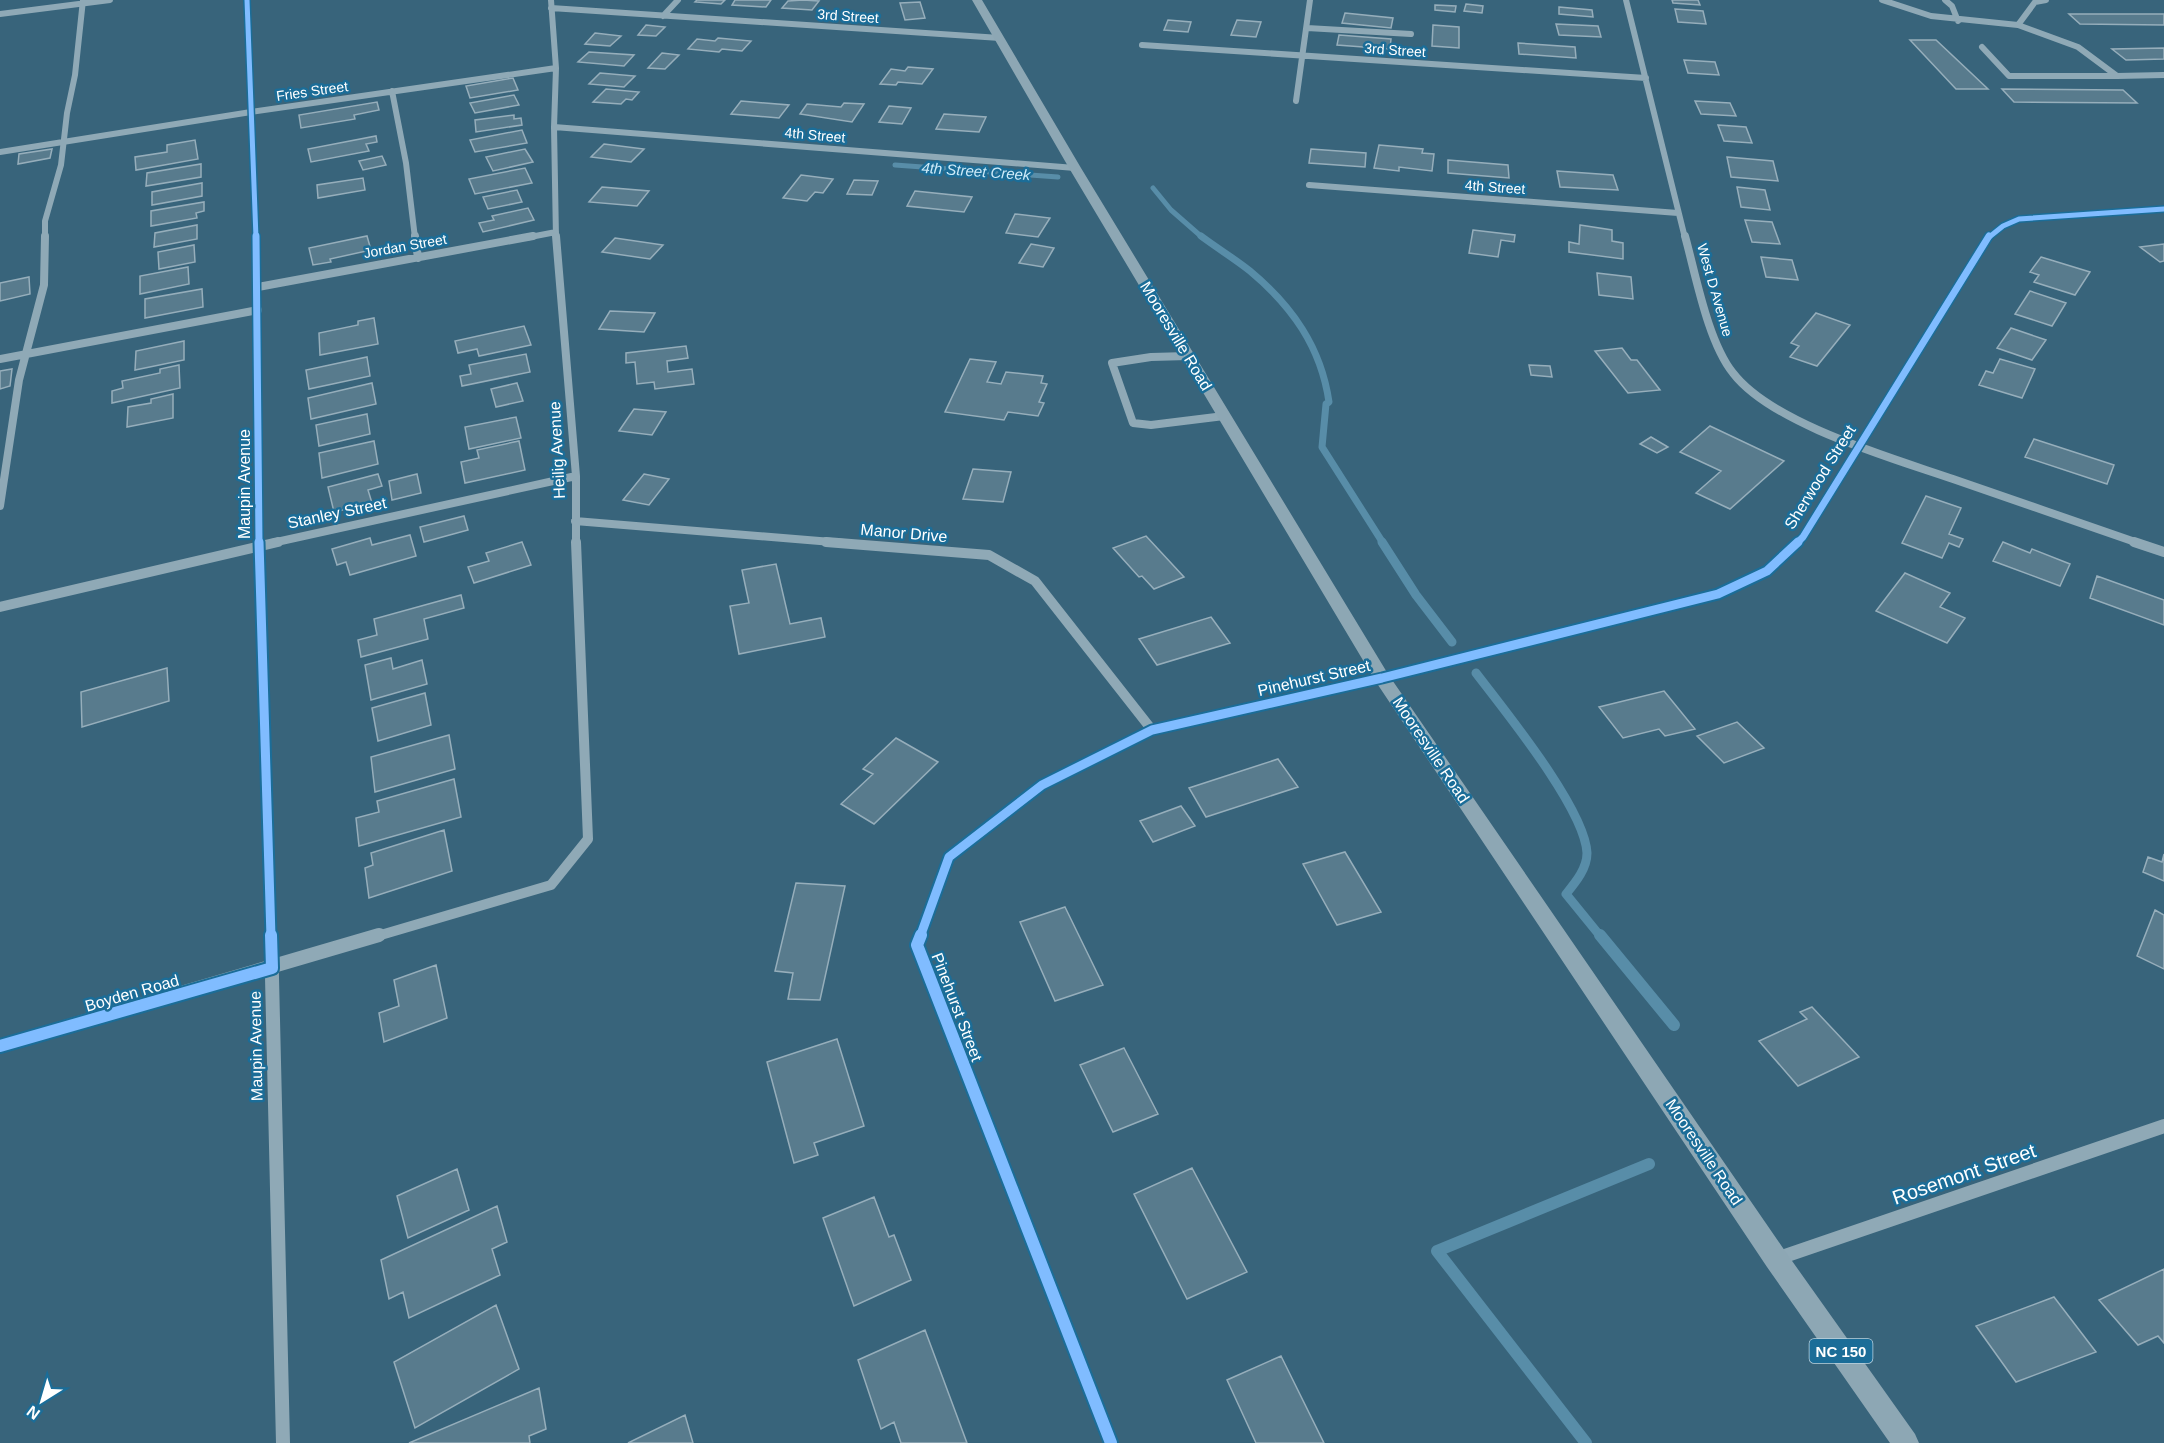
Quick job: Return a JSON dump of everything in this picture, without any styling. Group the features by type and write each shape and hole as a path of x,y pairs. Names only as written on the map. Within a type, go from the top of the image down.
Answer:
{"main road":[{"name":"Mooresville Road","path":"977,0 1075,168 1382,678 1776,1259 1906,1443"}],"street":[{"path":"0,14 110,0"},
{"name":"Maupin Avenue","path":"247,0 258,287 259,546 283,1443"},
{"path":"663,16 678,0"},
{"path":"1296,101 1310,0"},
{"name":"West D Avenue","path":"1626,0 1647,78 1678,213 1717,347 1733,374 1755,394 1792,418 1857,446 2164,552"},
{"path":"1882,0 1927,16 1958,21 2018,25 2078,47 2117,75"},
{"path":"1945,0 1952,6 1958,21"},
{"path":"2018,25 2034,2 2046,0"},
{"path":"0,506 19,380 44,285 45,221 61,165 75,75 83,2"},
{"name":"3rd Street","path":"551,4 663,16 1000,38"},
{"name":"Heilig Avenue","path":"551,4 556,68 554,127 556,232 576,476 575,520 588,839 551,885"},
{"path":"1307,28 1411,34"},
{"name":"3rd Street","path":"1142,45 1647,78"},
{"path":"1982,47 2008,76 2164,75"},
{"name":"Fries Street","path":"0,152 251,112 556,68"},
{"path":"392,91 406,163 418,258"},
{"name":"4th Street","path":"554,127 1075,168"},
{"name":"4th Street","path":"1310,185 1678,213"},
{"name":"Sherwood Street","path":"1382,678 1718,594 1767,571 1803,537 1857,446 1989,236 2019,219 2164,209"},
{"name":"Jordan Street","path":"258,287 556,232"},
{"path":"0,359 258,310"},
{"path":"1188,356 1151,357 1112,363 1133,423 1151,425 1224,416"},
{"name":"Stanley Street","path":"0,607 259,546 576,476"},
{"name":"Manor Drive","path":"575,520 989,555 1035,581 1152,730"},
{"name":"Pinehurst Street","path":"1111,1443 916,945 949,857 1042,785 1152,730 1382,678"},
{"name":"Boyden Road","path":"0,1047 551,885"},
{"name":"Rosemont Street","path":"1776,1259 2164,1126"}],"building":[{"path":"697,0 725,0 721,4 695,2"},
{"path":"735,0 771,0 766,7 732,5"},
{"path":"1672,0 1698,0 1700,5 1673,3"},
{"path":"788,1 819,1 812,10 782,8"},
{"path":"920,2 925,18 905,20 900,3"},
{"path":"1466,4 1483,6 1482,13 1464,11"},
{"path":"1435,5 1456,6 1455,12 1435,10"},
{"path":"1559,7 1592,10 1593,17 1559,14"},
{"path":"1675,9 1703,11 1706,24 1678,22"},
{"path":"1345,13 1393,18 1391,28 1342,23"},
{"path":"2069,14 2164,14 2164,25 2080,24"},
{"path":"1168,20 1191,22 1188,32 1164,30"},
{"path":"1237,20 1261,22 1256,37 1231,35"},
{"path":"1556,24 1598,26 1601,37 1559,35"},
{"path":"646,25 665,27 656,36 638,35"},
{"path":"1433,25 1459,27 1459,48 1432,46"},
{"path":"595,33 621,36 610,46 585,44"},
{"path":"1339,35 1391,39 1390,49 1337,45"},
{"path":"718,38 751,41 742,51 722,49 719,52 688,49 697,39 715,41"},
{"path":"1910,40 1936,40 1988,89 1956,89"},
{"path":"1518,43 1575,47 1576,58 1519,54"},
{"path":"2164,48 2164,59 2126,60 2112,49"},
{"path":"589,52 634,55 624,66 578,62"},
{"path":"662,53 679,55 665,69 648,68"},
{"path":"1684,60 1715,62 1719,75 1688,73"},
{"path":"908,67 933,69 922,84 898,82 896,85 880,84 891,69 905,71"},
{"path":"600,73 635,76 624,87 589,84"},
{"path":"513,78 518,90 470,98 466,86"},
{"path":"606,89 639,92 632,100 626,99 621,104 593,102"},
{"path":"2002,89 2123,90 2137,103 2014,102"},
{"path":"514,95 519,105 475,113 470,103"},
{"path":"741,101 789,105 779,118 731,114"},
{"path":"1695,101 1730,103 1736,116 1701,114"},
{"path":"377,102 379,110 354,115 355,119 301,128 299,115"},
{"path":"844,103 864,104 852,122 800,114 807,104 841,107"},
{"path":"889,106 911,108 902,124 879,122"},
{"path":"944,114 986,117 979,132 936,129"},
{"path":"514,115 514,119 521,118 522,125 476,132 475,120"},
{"path":"1718,125 1746,127 1752,143 1724,141"},
{"path":"522,130 527,143 475,152 470,140"},
{"path":"376,136 377,142 366,144 369,151 311,162 308,149"},
{"path":"195,140 198,159 136,170 135,157 167,152 167,145"},
{"path":"604,144 644,149 631,162 591,157"},
{"path":"1379,145 1423,149 1422,153 1434,154 1432,171 1399,167 1399,171 1374,168"},
{"path":"52,149 50,158 18,164 19,154"},
{"path":"525,149 533,162 493,171 486,157"},
{"path":"1311,149 1366,153 1365,167 1309,163"},
{"path":"382,156 386,165 363,170 359,161"},
{"path":"1727,157 1773,161 1778,181 1731,177"},
{"path":"1448,160 1508,165 1509,178 1448,173"},
{"path":"201,164 201,177 146,186 147,173"},
{"path":"525,168 532,183 475,194 469,179"},
{"path":"1557,171 1613,175 1618,190 1560,187"},
{"path":"801,175 833,179 823,193 815,192 807,201 783,198"},
{"path":"363,178 365,190 318,198 317,185"},
{"path":"854,180 878,181 872,195 847,194"},
{"path":"202,183 202,196 152,205 152,192"},
{"path":"602,187 649,191 637,206 589,202"},
{"path":"1737,187 1765,190 1770,210 1741,207"},
{"path":"517,190 522,202 488,209 483,197"},
{"path":"915,191 972,197 964,212 907,206"},
{"path":"204,202 204,211 196,213 197,218 151,226 151,211"},
{"path":"528,208 534,220 483,232 479,223 494,220 492,216"},
{"path":"1015,214 1050,218 1038,237 1006,233"},
{"path":"1745,220 1772,222 1780,244 1752,242"},
{"path":"197,225 197,239 154,247 155,233"},
{"path":"1580,225 1612,230 1612,241 1623,243 1623,259 1569,252 1569,242 1579,244"},
{"path":"1473,230 1515,235 1514,242 1501,240 1498,257 1469,253"},
{"path":"367,236 371,250 313,265 309,248"},
{"path":"615,238 663,245 650,259 602,252"},
{"path":"1031,244 1054,248 1043,267 1019,263"},
{"path":"2164,244 2164,261 2160,262 2140,247"},
{"path":"194,245 195,262 159,269 158,252"},
{"path":"1761,257 1792,260 1798,280 1766,277"},
{"path":"2041,257 2090,272 2075,295 2034,282 2039,275 2030,272"},
{"path":"188,267 189,284 140,294 140,276"},
{"path":"1597,273 1631,277 1633,299 1599,295"},
{"path":"29,277 30,294 0,301 0,283"},
{"path":"202,289 203,307 145,318 145,299"},
{"path":"2030,291 2066,303 2052,326 2015,314"},
{"path":"610,311 655,313 644,332 599,329"},
{"path":"1816,313 1850,325 1817,366 1790,357 1799,346 1791,343"},
{"path":"374,318 378,344 320,355 319,333 358,325 358,321"},
{"path":"524,326 531,345 479,356 477,349 458,353 455,341"},
{"path":"2011,328 2046,340 2032,360 1997,348"},
{"path":"184,341 184,360 135,370 136,351"},
{"path":"686,346 688,358 667,361 668,372 692,369 694,384 655,389 654,382 637,384 635,362 626,363 626,353"},
{"path":"1622,348 1631,360 1637,360 1660,390 1628,393 1595,351"},
{"path":"526,354 530,372 462,386 460,376 471,374 469,365"},
{"path":"367,357 370,376 309,389 306,370"},
{"path":"970,359 996,362 987,382 1001,384 1006,372 1043,376 1041,383 1047,384 1039,402 1044,403 1038,416 1008,412 1004,420 945,412"},
{"path":"2000,359 2035,369 2022,398 1979,385 1986,371 1993,373"},
{"path":"179,365 180,388 112,403 112,391 123,388 122,381 160,373 160,369"},
{"path":"1529,365 1550,366 1552,377 1531,375"},
{"path":"12,369 10,386 0,389 0,371"},
{"path":"372,383 376,404 311,419 308,398"},
{"path":"517,383 523,401 496,407 491,389"},
{"path":"173,394 173,418 127,427 128,407 151,403 151,399"},
{"path":"634,409 666,412 652,435 619,431"},
{"path":"367,414 370,434 319,446 316,425"},
{"path":"516,417 521,438 469,449 465,427"},
{"path":"1710,426 1784,461 1730,509 1696,493 1721,471 1680,452"},
{"path":"1651,437 1668,447 1657,453 1640,444"},
{"path":"2034,439 2114,465 2107,484 2025,457"},
{"path":"374,441 378,464 322,478 319,453"},
{"path":"519,441 525,470 465,483 461,462 479,458 477,450"},
{"path":"973,469 1011,472 1003,502 963,499"},
{"path":"378,474 382,486 368,490 372,503 334,512 328,487"},
{"path":"417,474 421,493 392,500 389,481"},
{"path":"644,474 669,479 649,505 623,500"},
{"path":"1926,496 1961,508 1949,534 1963,539 1959,547 1949,543 1942,558 1902,543"},
{"path":"464,516 468,530 424,542 420,527"},
{"path":"410,535 416,556 350,575 346,562 337,565 332,549 370,538 372,545"},
{"path":"1146,536 1184,577 1154,589 1142,576 1139,577 1113,548"},
{"path":"522,542 531,565 474,583 468,567 489,561 486,553"},
{"path":"2003,542 2030,553 2032,549 2070,564 2060,586 1993,561"},
{"path":"776,564 790,624 821,618 825,637 739,654 730,606 749,603 742,570"},
{"path":"1905,573 1950,593 1940,607 1965,618 1947,643 1876,611"},
{"path":"2097,576 2164,600 2164,625 2090,598"},
{"path":"461,595 464,608 424,619 428,639 361,657 358,640 377,635 374,619"},
{"path":"1211,617 1230,643 1157,665 1139,639"},
{"path":"391,658 393,669 422,660 427,684 371,700 365,665"},
{"path":"167,668 169,701 82,727 81,692"},
{"path":"1664,691 1695,729 1665,736 1659,729 1623,738 1599,707"},
{"path":"425,693 431,725 378,741 372,708"},
{"path":"1737,722 1764,748 1724,763 1697,736"},
{"path":"449,735 455,769 375,792 371,757"},
{"path":"896,738 938,762 874,824 841,804 873,774 863,769"},
{"path":"1278,759 1298,787 1206,817 1189,788"},
{"path":"454,779 461,817 359,846 356,818 379,812 377,801"},
{"path":"1181,806 1195,826 1153,842 1140,821"},
{"path":"444,830 452,871 369,898 365,868 373,865 371,853"},
{"path":"1345,852 1381,912 1337,925 1303,864"},
{"path":"2164,854 2164,881 2143,872 2148,857 2162,862"},
{"path":"796,883 845,886 820,1000 788,999 793,973 775,971"},
{"path":"1065,907 1103,985 1055,1001 1020,922"},
{"path":"2155,910 2164,915 2164,969 2137,956"},
{"path":"436,965 447,1018 384,1042 379,1013 399,1006 394,980"},
{"path":"1812,1007 1859,1057 1798,1086 1759,1041 1807,1019 1800,1012"},
{"path":"837,1039 864,1126 814,1143 818,1155 794,1163 767,1062"},
{"path":"1124,1048 1158,1114 1113,1132 1080,1065"},
{"path":"1192,1168 1247,1272 1187,1299 1134,1194"},
{"path":"457,1169 469,1210 408,1238 397,1196"},
{"path":"874,1197 889,1237 894,1235 911,1280 854,1306 823,1218"},
{"path":"497,1206 507,1242 492,1249 500,1275 409,1318 403,1292 389,1299 381,1260"},
{"path":"2164,1269 2164,1343 2158,1336 2138,1345 2099,1300"},
{"path":"2054,1297 2096,1352 2016,1382 1976,1326"},
{"path":"496,1305 519,1369 415,1428 394,1362"},
{"path":"925,1330 967,1443 901,1443 894,1422 881,1429 858,1360"},
{"path":"1281,1356 1324,1443 1256,1443 1227,1380"},
{"path":"539,1388 546,1429 529,1436 530,1443 409,1443"},
{"path":"685,1415 693,1443 628,1443"}],"waterway":[{"name":"4th Street Creek","path":"895,165 1058,177"},
{"path":"1153,188 1171,210 1203,238"},
{"path":"1201,236 1265,284 1279,298 1302,329 1319,363 1329,402 1326,404 1322,447 1383,543"},
{"path":"1382,542 1416,595 1452,642"},
{"path":"1476,673 1542,761 1573,812 1583,834 1587,853 1583,870 1566,894 1601,937"},
{"path":"1600,935 1674,1025"},
{"path":"1586,1443 1437,1251 1649,1164"}],"cycle path":[{"path":"0,1046 272,968 259,537 258,287 247,0"},
{"path":"1111,1443 917,945 949,857 1042,785 1152,730 1382,678 1718,594 1767,571 1803,537 1989,236 2019,219 2164,209"}]}
